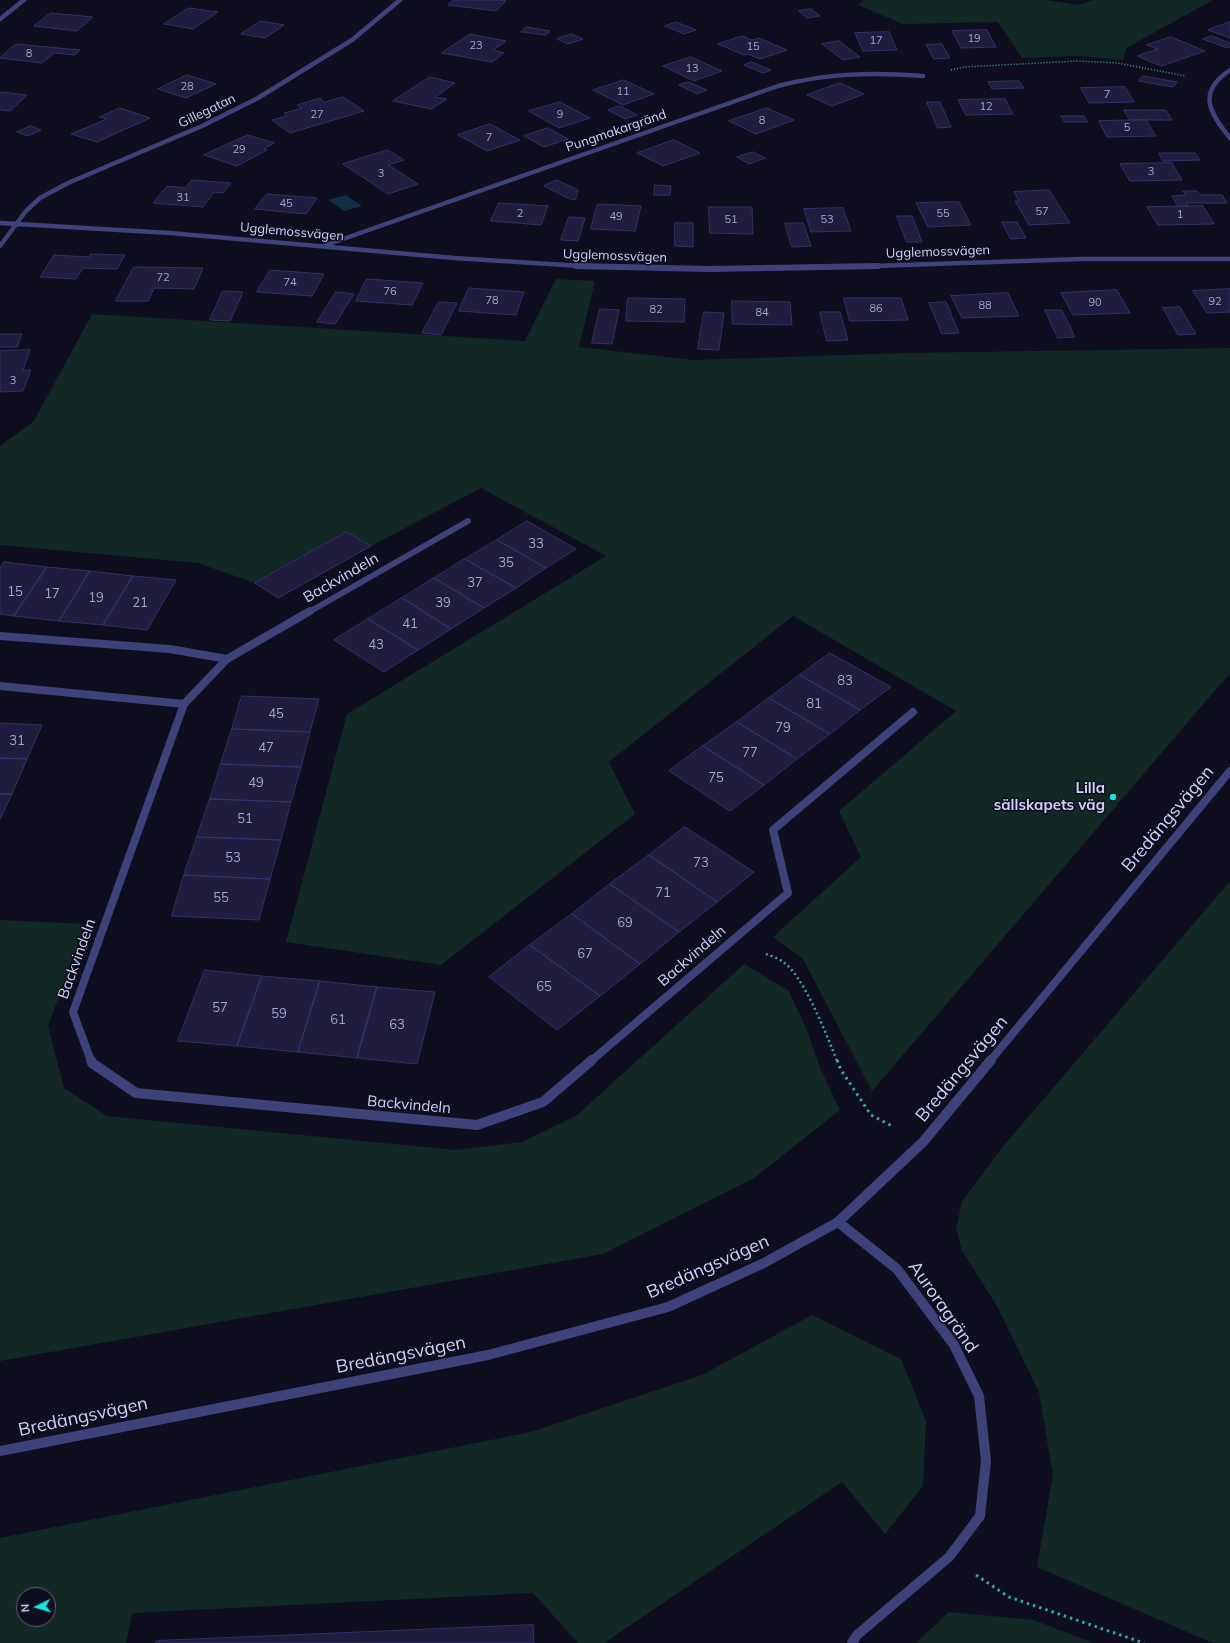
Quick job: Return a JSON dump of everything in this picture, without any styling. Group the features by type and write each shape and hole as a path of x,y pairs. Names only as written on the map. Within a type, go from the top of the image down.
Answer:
{"street":[{"path":"0,19 24,0"},
{"name":"Gillegatan","path":"16,224 26,211 40,198 68,183 202,126 283,84 352,40 400,0"},
{"path":"1230,70 1214,81 1208,98 1210,108 1214,116 1230,138"},
{"name":"Pungmakargränd","path":"323,246 778,86 812,77 836,73 879,73 923,76"},
{"name":"Ugglemossvägen","path":"0,223 94,228 497,260 635,268 788,268 1105,258 1230,259"},
{"path":"0,246 16,224"},
{"name":"Backvindeln","path":"468,522 227,659 184,704 73,1012 92,1063 136,1093 477,1125 543,1102 788,893 773,830 913,712"},
{"path":"0,636 170,649 227,659"},
{"path":"0,686 184,704"},
{"name":"Bredängsvägen","path":"0,1451 488,1355 661,1309 764,1263 838,1222 923,1142 1230,771"},
{"name":"Auroragränd","path":"838,1222 897,1269 954,1345 979,1396 986,1461 980,1516 948,1557 857,1635 852,1643"}],"path":[{"path":"923,76 964,67 1077,61 1117,63 1214,81"},
{"path":"733,939 784,962 802,983 823,1026 841,1070 871,1115 923,1142"},
{"path":"948,1557 1009,1597 1144,1643"}],"green space":[{"path":"863,0 1046,0 1079,5 1093,0 1213,0 1126,48 1123,60 1078,56 1022,58 998,22 903,24 858,5"},
{"path":"556,279 595,281 579,347 694,360 907,353 1230,348 1230,673 872,1091 803,959 773,937 861,857 839,811 956,711 793,616 609,762 635,814 441,965 286,942 347,714 606,556 481,488 371,546 347,532 255,583 198,563 0,545 0,446 34,421 92,314 525,341"},
{"path":"1230,881 1230,1643 1213,1643 1037,1567 1053,1475 1039,1392 997,1306 962,1251 956,1229 962,1202 1000,1150"},
{"path":"0,920 85,924 48,1026 64,1088 107,1116 455,1150 522,1142 576,1116 744,964 789,991 806,1028 821,1070 840,1110 754,1178 603,1254 0,1361"},
{"path":"812,1315 901,1359 926,1421 923,1486 885,1534 842,1482 604,1643 578,1643 533,1593 132,1613 126,1643 0,1643 0,1538 531,1432 702,1375"},
{"path":"949,1612 1034,1620 1093,1643 916,1643"}],"water":[{"path":"346,195 362,206 344,211 328,200"}],"building":[{"path":"454,0 506,1 496,11 448,5"},
{"path":"189,8 218,12 193,29 164,24"},
{"path":"811,9 820,16 807,18 799,11"},
{"path":"51,13 93,17 77,31 34,26"},
{"path":"261,21 284,25 265,38 241,34"},
{"path":"676,22 696,30 684,34 665,26"},
{"path":"1230,22 1230,38 1208,30"},
{"path":"526,27 550,31 546,35 521,32"},
{"path":"987,30 996,47 961,48 952,31"},
{"path":"889,32 897,50 863,51 855,33"},
{"path":"470,34 506,41 493,50 504,53 492,62 442,53"},
{"path":"572,34 583,39 568,44 557,39"},
{"path":"743,36 752,40 759,38 787,50 760,59 748,54 744,55 718,44"},
{"path":"1212,36 1230,43 1230,47 1227,48 1203,39"},
{"path":"1171,37 1205,51 1161,66 1137,56 1158,49 1147,45"},
{"path":"839,41 860,57 843,60 822,44"},
{"path":"16,44 80,50 75,55 54,53 42,63 0,58"},
{"path":"942,44 950,58 934,59 926,45"},
{"path":"691,57 722,71 694,81 663,66"},
{"path":"752,62 771,70 763,73 744,65"},
{"path":"187,75 216,84 186,98 158,89"},
{"path":"1143,76 1177,82 1173,87 1139,81"},
{"path":"430,77 455,83 435,97 447,99 431,109 393,101"},
{"path":"624,80 654,94 623,105 593,90"},
{"path":"1019,81 1024,88 992,89 988,82"},
{"path":"688,82 707,90 697,94 679,85"},
{"path":"840,83 864,94 832,106 807,95"},
{"path":"1125,87 1134,102 1089,103 1081,88"},
{"path":"0,92 27,95 10,111 0,110"},
{"path":"343,97 364,111 290,133 272,120 287,116 284,113 302,108 297,105 320,98 324,102"},
{"path":"1005,99 1013,114 966,115 958,100"},
{"path":"560,102 590,118 559,128 529,111"},
{"path":"927,102 940,102 951,127 938,128"},
{"path":"620,106 637,115 625,119 608,110"},
{"path":"120,108 150,118 97,142 71,134 107,119 100,117"},
{"path":"767,108 794,120 756,134 729,121"},
{"path":"1124,110 1166,110 1172,120 1130,120"},
{"path":"1061,116 1084,116 1088,122 1065,122"},
{"path":"1146,120 1156,136 1107,137 1099,121"},
{"path":"490,124 520,140 487,151 458,135"},
{"path":"31,126 41,130 27,136 17,132"},
{"path":"548,128 568,139 544,147 524,136"},
{"path":"248,135 274,143 264,149 267,150 237,166 204,155"},
{"path":"674,140 700,153 663,166 637,153"},
{"path":"388,150 404,160 388,165 418,184 388,194 343,164"},
{"path":"753,152 765,158 749,164 737,157"},
{"path":"1159,153 1195,153 1200,160 1163,161"},
{"path":"1172,163 1182,180 1130,181 1120,164"},
{"path":"192,180 231,183 223,193 214,192 203,207 153,203 167,186 185,188"},
{"path":"557,180 578,190 576,199 572,200 544,186"},
{"path":"655,185 671,186 670,195 654,195"},
{"path":"1049,190 1070,223 1029,225 1015,201 1019,201 1014,192"},
{"path":"1183,191 1197,191 1200,195 1222,195 1227,203 1186,203 1188,206 1178,206 1172,196 1186,195"},
{"path":"267,194 317,198 306,214 255,209"},
{"path":"959,202 971,225 928,227 916,203"},
{"path":"499,203 548,206 541,225 491,221"},
{"path":"598,204 641,206 635,231 591,229"},
{"path":"1203,206 1214,224 1158,225 1147,207"},
{"path":"709,207 752,207 753,234 710,233"},
{"path":"843,208 851,231 811,232 804,209"},
{"path":"897,216 912,216 922,242 907,242"},
{"path":"569,217 585,218 578,241 561,240"},
{"path":"1002,222 1017,222 1026,238 1011,239"},
{"path":"675,223 693,223 693,247 675,246"},
{"path":"785,223 803,223 811,246 792,247"},
{"path":"91,254 125,255 117,269 83,268 76,279 40,277 54,255 89,257"},
{"path":"134,267 203,268 194,289 154,288 148,301 116,301"},
{"path":"270,270 324,274 312,296 257,292"},
{"path":"367,279 423,283 412,305 356,301"},
{"path":"469,288 524,292 516,315 459,311"},
{"path":"1230,289 1230,312 1207,313 1193,291"},
{"path":"1117,290 1130,313 1073,315 1061,293"},
{"path":"223,291 243,292 230,321 210,320"},
{"path":"336,292 354,294 335,324 317,322"},
{"path":"1008,293 1019,316 962,318 951,296"},
{"path":"628,298 685,299 684,322 626,321"},
{"path":"844,298 901,298 908,320 850,321"},
{"path":"732,301 790,302 792,325 733,324"},
{"path":"439,302 457,303 441,335 422,333"},
{"path":"946,302 959,333 942,334 929,303"},
{"path":"1180,307 1196,334 1178,335 1163,308"},
{"path":"600,309 619,310 612,344 592,343"},
{"path":"1045,310 1062,310 1075,337 1058,338"},
{"path":"704,312 724,313 719,350 698,349"},
{"path":"820,312 840,312 848,340 827,341"},
{"path":"0,334 22,334 17,347 0,347"},
{"path":"30,350 23,370 31,370 23,391 0,392 0,351"},
{"path":"527,521 576,549 546,568 497,540"},
{"path":"347,532 371,546 278,598 255,583"},
{"path":"497,540 546,568 516,588 465,559"},
{"path":"465,559 516,588 484,608 434,578"},
{"path":"4,562 47,567 14,616 0,614 0,569"},
{"path":"47,567 90,571 59,621 14,616"},
{"path":"90,571 133,576 103,625 59,621"},
{"path":"133,576 176,580 147,630 103,625"},
{"path":"434,578 484,608 451,629 402,598"},
{"path":"402,598 451,629 418,650 368,619"},
{"path":"368,619 418,650 384,672 334,640"},
{"path":"830,653 891,687 860,710 800,675"},
{"path":"800,675 860,710 830,734 769,698"},
{"path":"242,696 319,699 310,732 232,729"},
{"path":"769,698 830,734 797,759 737,722"},
{"path":"737,722 797,759 764,785 703,746"},
{"path":"0,723 42,725 27,759 0,758"},
{"path":"232,729 310,732 301,767 221,764"},
{"path":"703,746 764,785 730,811 669,771"},
{"path":"0,758 27,759 12,794 0,794"},
{"path":"221,764 301,767 291,802 210,799"},
{"path":"0,794 12,794 0,819"},
{"path":"210,799 291,802 281,840 197,837"},
{"path":"685,827 754,872 717,902 649,855"},
{"path":"197,837 281,840 270,879 184,875"},
{"path":"649,855 717,902 679,932 610,884"},
{"path":"184,875 270,879 259,920 172,916"},
{"path":"610,884 679,932 640,964 572,914"},
{"path":"572,914 640,964 600,996 530,945"},
{"path":"530,945 600,996 557,1030 489,977"},
{"path":"205,970 262,976 237,1046 178,1041"},
{"path":"262,976 320,981 298,1052 237,1046"},
{"path":"320,981 377,987 357,1058 298,1052"},
{"path":"377,987 435,992 417,1064 357,1058"},
{"path":"533,1625 534,1643 155,1643 156,1641"}],"place":[{"name":"Lilla sällskapets väg","path":"1113,797"}]}
